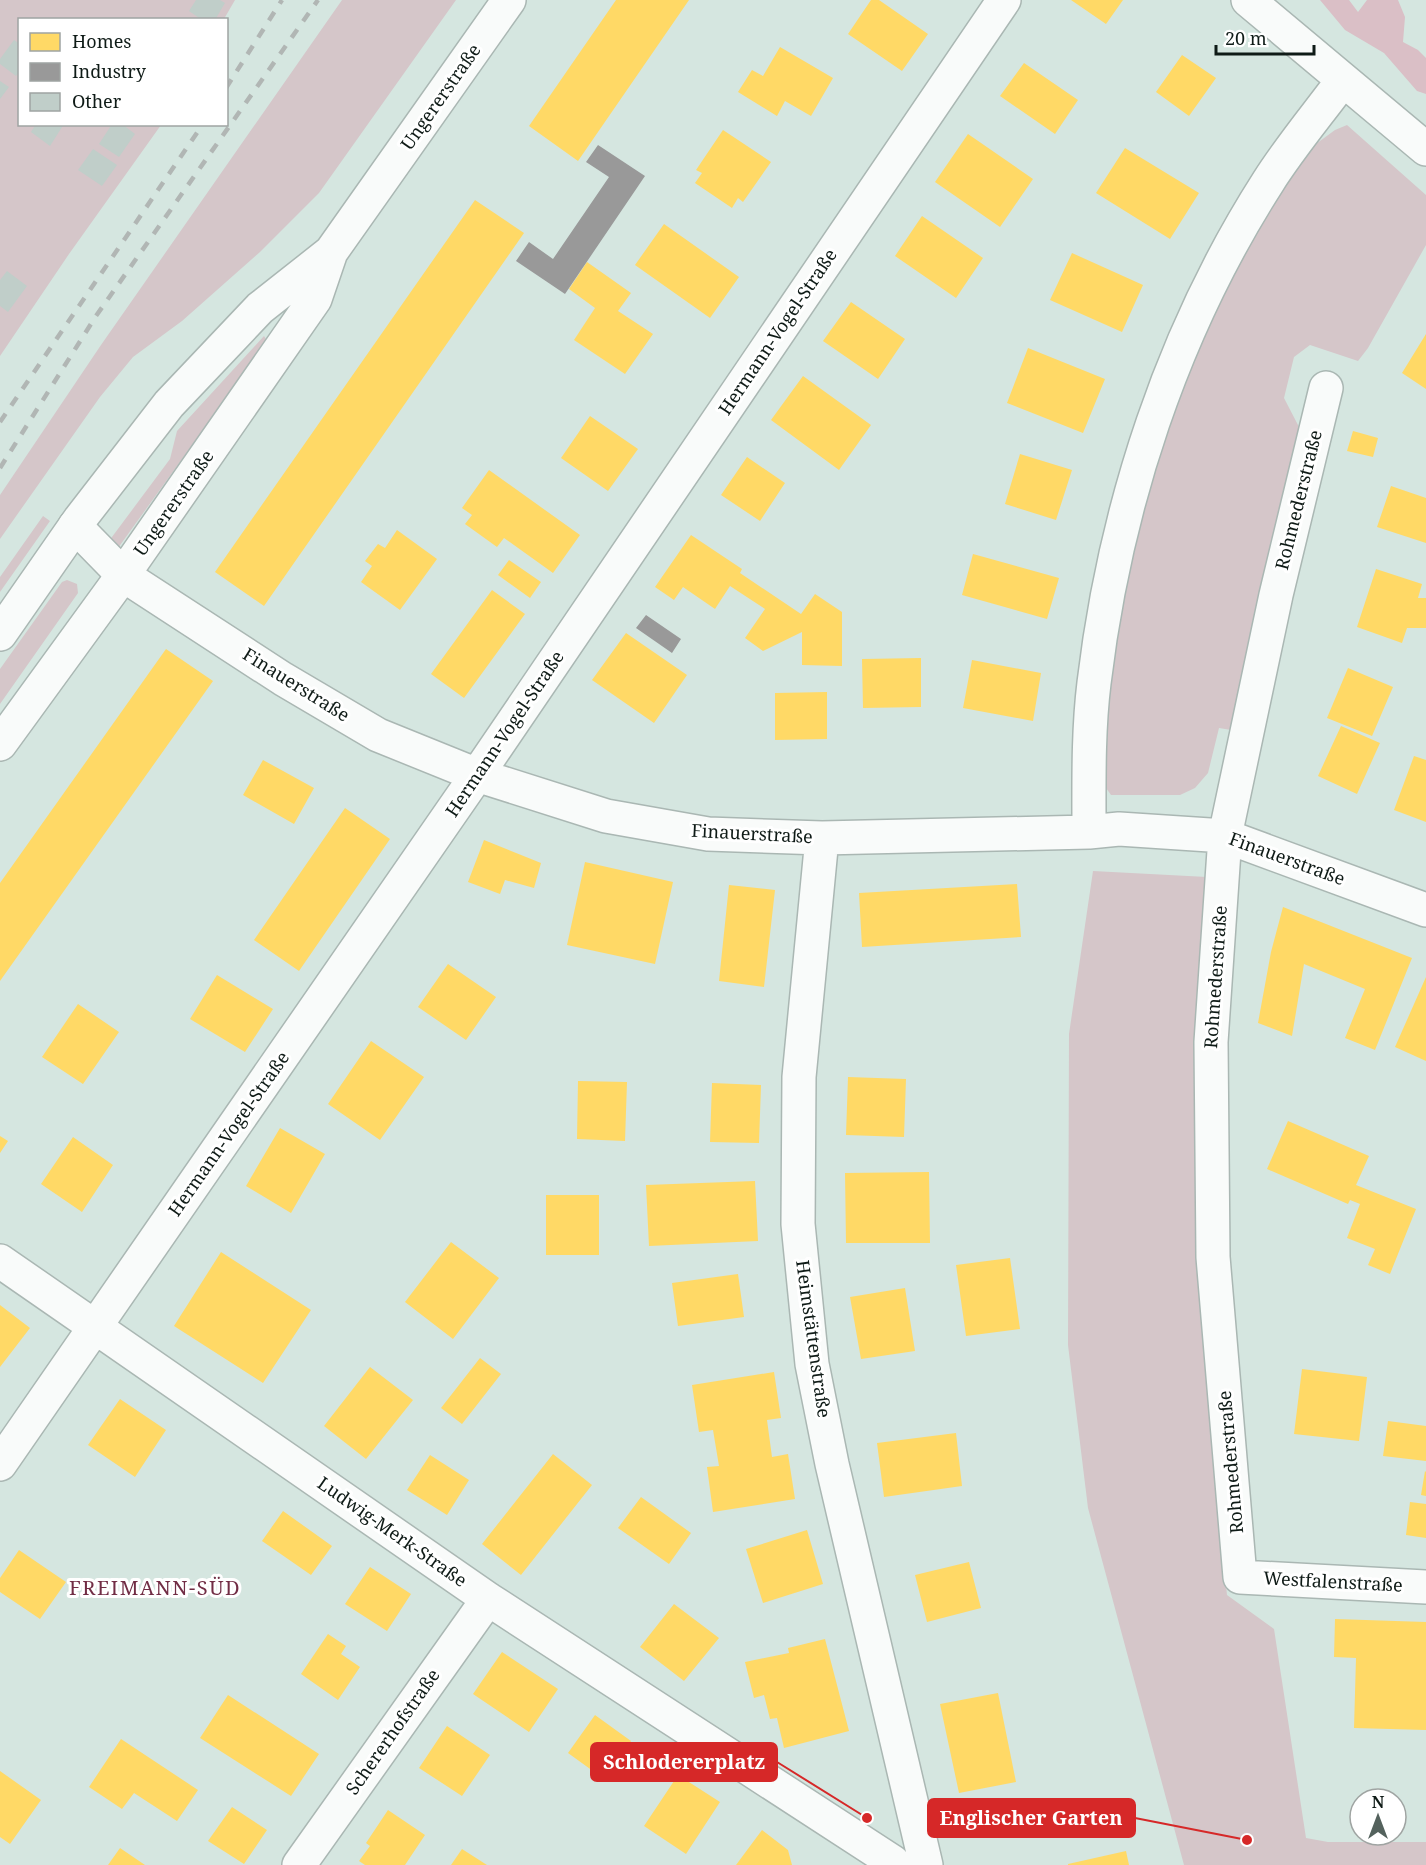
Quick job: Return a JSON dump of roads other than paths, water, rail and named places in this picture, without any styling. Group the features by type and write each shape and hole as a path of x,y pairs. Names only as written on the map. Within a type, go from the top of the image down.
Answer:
{"street":[{"name":"Ungererstraße","path":"0,634 75,526 169,404 260,308 330,252 509,0"},
{"name":"Hermann-Vogel-Straße","path":"0,1464 477,775 1004,0"},
{"path":"1248,0 1426,149"},
{"path":"1089,832 1090,745 1094,685 1104,615 1121,528 1145,447 1174,362 1226,255 1268,181 1343,80"},
{"name":"Ungererstraße","path":"0,744 123,575 315,299 330,252"},
{"name":"Rohmederstraße","path":"1240,1577 1213,1257 1211,1042 1226,836 1276,595 1326,388"},
{"name":"Finauerstraße","path":"75,526 123,575 283,679 378,735 477,775 606,816 708,834 822,838 1089,832 1119,829 1226,836 1426,910"},
{"name":"Heimstättenstraße","path":"822,838 800,1077 798,1224 813,1364 830,1453 925,1861"},
{"name":"Ludwig-Merk-Straße","path":"0,1262 488,1599 891,1863"},
{"name":"Westfalenstraße","path":"1240,1577 1426,1587"},
{"name":"Schererhofstraße","path":"299,1865 488,1599"},
{"path":"891,1863 925,1861"}],"railway":[{"path":"228,85 282,0"},
{"path":"0,468 96,316 318,0"},
{"path":"0,422 202,126"}],"place":[{"name":"Schlodererplatz","path":"867,1818"},
{"name":"Englischer Garten","path":"1247,1840"}],"district":[{"name":"FREIMANN-SÜD","path":"155,1588"}]}
